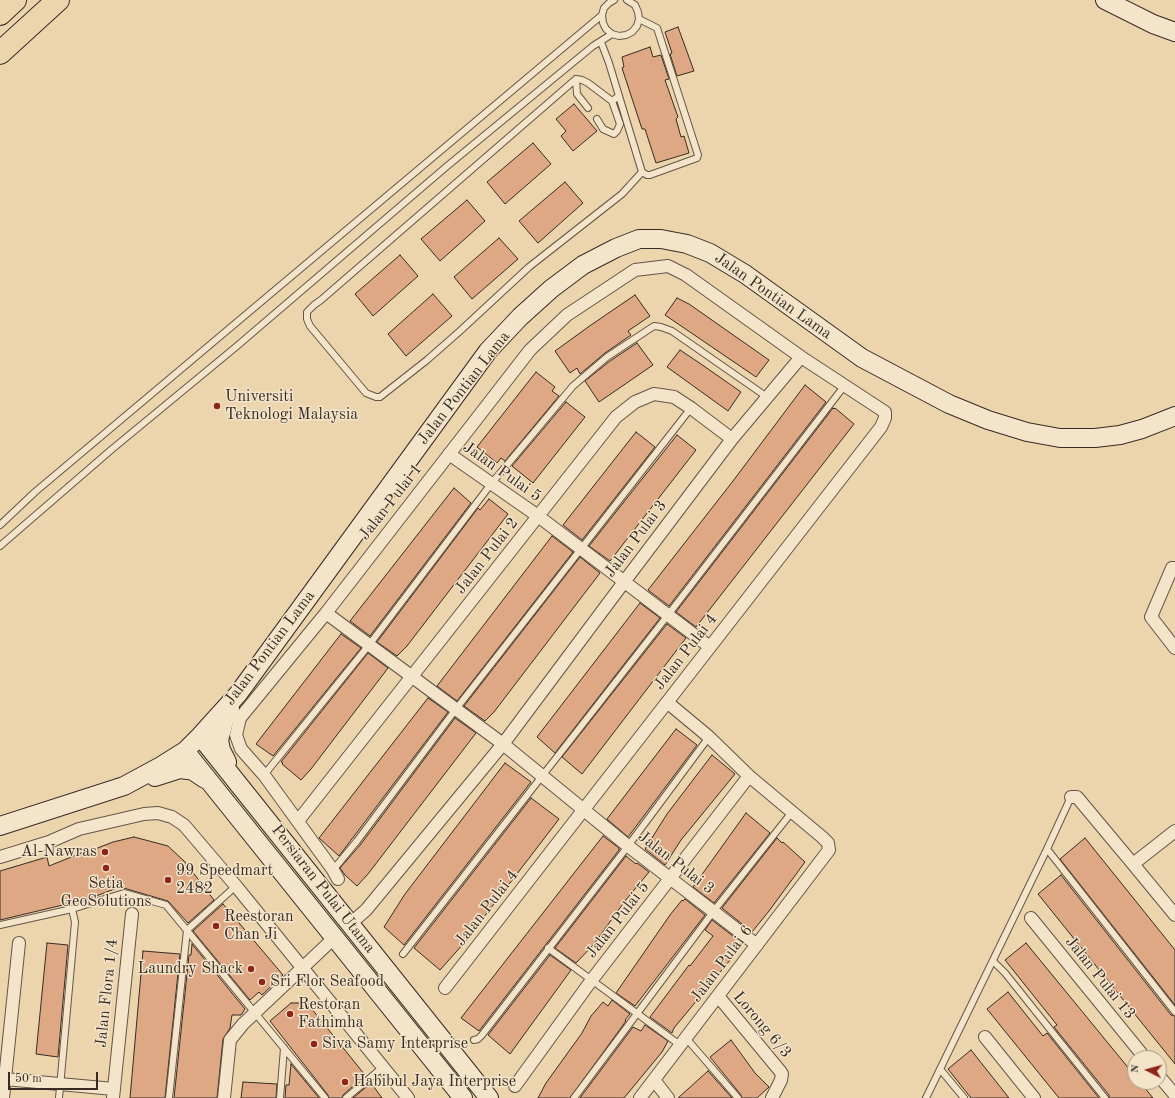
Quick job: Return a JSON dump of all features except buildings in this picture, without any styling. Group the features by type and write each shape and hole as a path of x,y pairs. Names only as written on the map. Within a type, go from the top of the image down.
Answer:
{"highway":[{"path":"0,14 15,0"},
{"path":"0,53 58,0"}],"street":[{"path":"1105,0 1153,24 1175,38"},
{"path":"1153,24 1175,32"},
{"name":"Jalan Pontian Lama","path":"0,826 124,786 185,751 238,694 488,351 520,317 551,289 583,265 616,248 638,239 661,239 687,244 710,253 745,274 862,358 949,404 988,420 1027,432 1060,438 1095,438 1120,435 1142,429 1175,416"},
{"name":"Jalan Pulai 1","path":"335,875 264,775 241,749 236,735 240,718 326,613 530,350 567,315 635,270 668,266 686,275 801,357"},
{"name":"Jalan Pulai 4","path":"445,988 881,427 885,418 885,412 801,357"},
{"name":"Jalan Pulai 3","path":"350,924 366,910 503,744 732,439 801,357"},
{"name":"Jalan Pulai 2","path":"298,821 616,416 635,402 654,394 674,397 732,439"},
{"name":"Jalan Pulai 5","path":"449,454 538,516 710,647"},
{"path":"1175,568 1172,568 1152,617 1175,648"},
{"path":"326,613 503,744"},
{"path":"236,781 221,750 219,740 225,718 238,694"},
{"path":"667,702 709,737 749,776 792,812"},
{"name":"Persiaran Pulai Utama","path":"200,736 490,1098"},
{"name":"Jalan Pulai 3","path":"503,744 628,846 756,945"},
{"name":"Persiaran Pulai Utama","path":"185,751 463,1098"},
{"path":"124,786 180,769 188,770 202,776 215,788"},
{"name":"Jalan Pulai 5","path":"515,1086 591,981 749,776"},
{"path":"1071,797 1077,797 1174,912"},
{"name":"Jalan Pulai 6","path":"640,1098 829,850 828,843 792,812"},
{"path":"0,857 49,842 79,829 144,814 158,813 172,818 184,825 236,886 408,1098"},
{"path":"1134,864 1175,832"},
{"name":"Jalan Flora 1/4","path":"113,1094 132,914"},
{"name":"Jalan Pulai 13","path":"1031,918 1138,1050"},
{"path":"224,1098 230,1040 243,1024 350,924"},
{"path":"2,1094 5,1079 19,943"},
{"name":"Lorong 6/3","path":"718,996 782,1074 781,1080 772,1098"},
{"path":"985,1037 1034,1098"},
{"path":"5,1079 60,1084 113,1094"},
{"path":"654,1080 668,1098"},
{"path":"1167,1086 1175,1095"}],"lane":[{"path":"614,0 604,8 602,23 612,34 619,36 632,32 637,26 639,19 635,6 627,0"},
{"path":"0,525 35,492 602,15"},
{"path":"601,42 609,63 642,172 650,175 697,158 698,155 657,28 639,19"},
{"path":"0,546 111,450 236,346 446,167 593,46 612,34"},
{"path":"597,120 603,129 614,134 620,124 612,101 588,83 582,80 576,80 307,312 306,319 310,326 366,394 376,397 380,396 427,360 529,267 622,194 642,172"},
{"path":"576,80 577,94 588,108"},
{"path":"612,101 619,96"},
{"path":"264,775 369,645 492,484 573,386 607,357 654,326 661,327 672,331 768,397"},
{"path":"403,954 668,615 845,385"},
{"path":"335,875 357,841 456,709 691,408"},
{"path":"474,1040 481,1037 628,846 709,737"},
{"path":"926,1098 1071,797"},
{"path":"574,1098 713,912 792,812"},
{"path":"1047,849 1175,1012"},
{"path":"169,1098 187,930 236,886"},
{"path":"0,924 72,909 124,893 166,905 325,1098"},
{"path":"59,1098 75,922 72,909"},
{"path":"548,948 636,1014 683,1042 738,1098"},
{"path":"993,961 1105,1098"},
{"path":"280,1098 284,1048"},
{"path":"346,1098 383,1067"},
{"path":"940,1069 964,1098"}],"place":[{"name":"Universiti Teknologi Malaysia","path":"217,406"},
{"name":"Al-Nawras","path":"105,852"},
{"name":"Setia GeoSolutions","path":"106,868"},
{"name":"99 Speedmart 2482","path":"168,880"},
{"name":"Reestoran Chan Ji","path":"216,926"},
{"name":"Laundry Shack","path":"251,969"},
{"name":"Sri Flor Seafood","path":"262,982"},
{"name":"Restoran Fathimha","path":"290,1014"},
{"name":"Siva Samy Interprise","path":"314,1044"},
{"name":"Habibul Jaya Interprise","path":"345,1082"}]}
